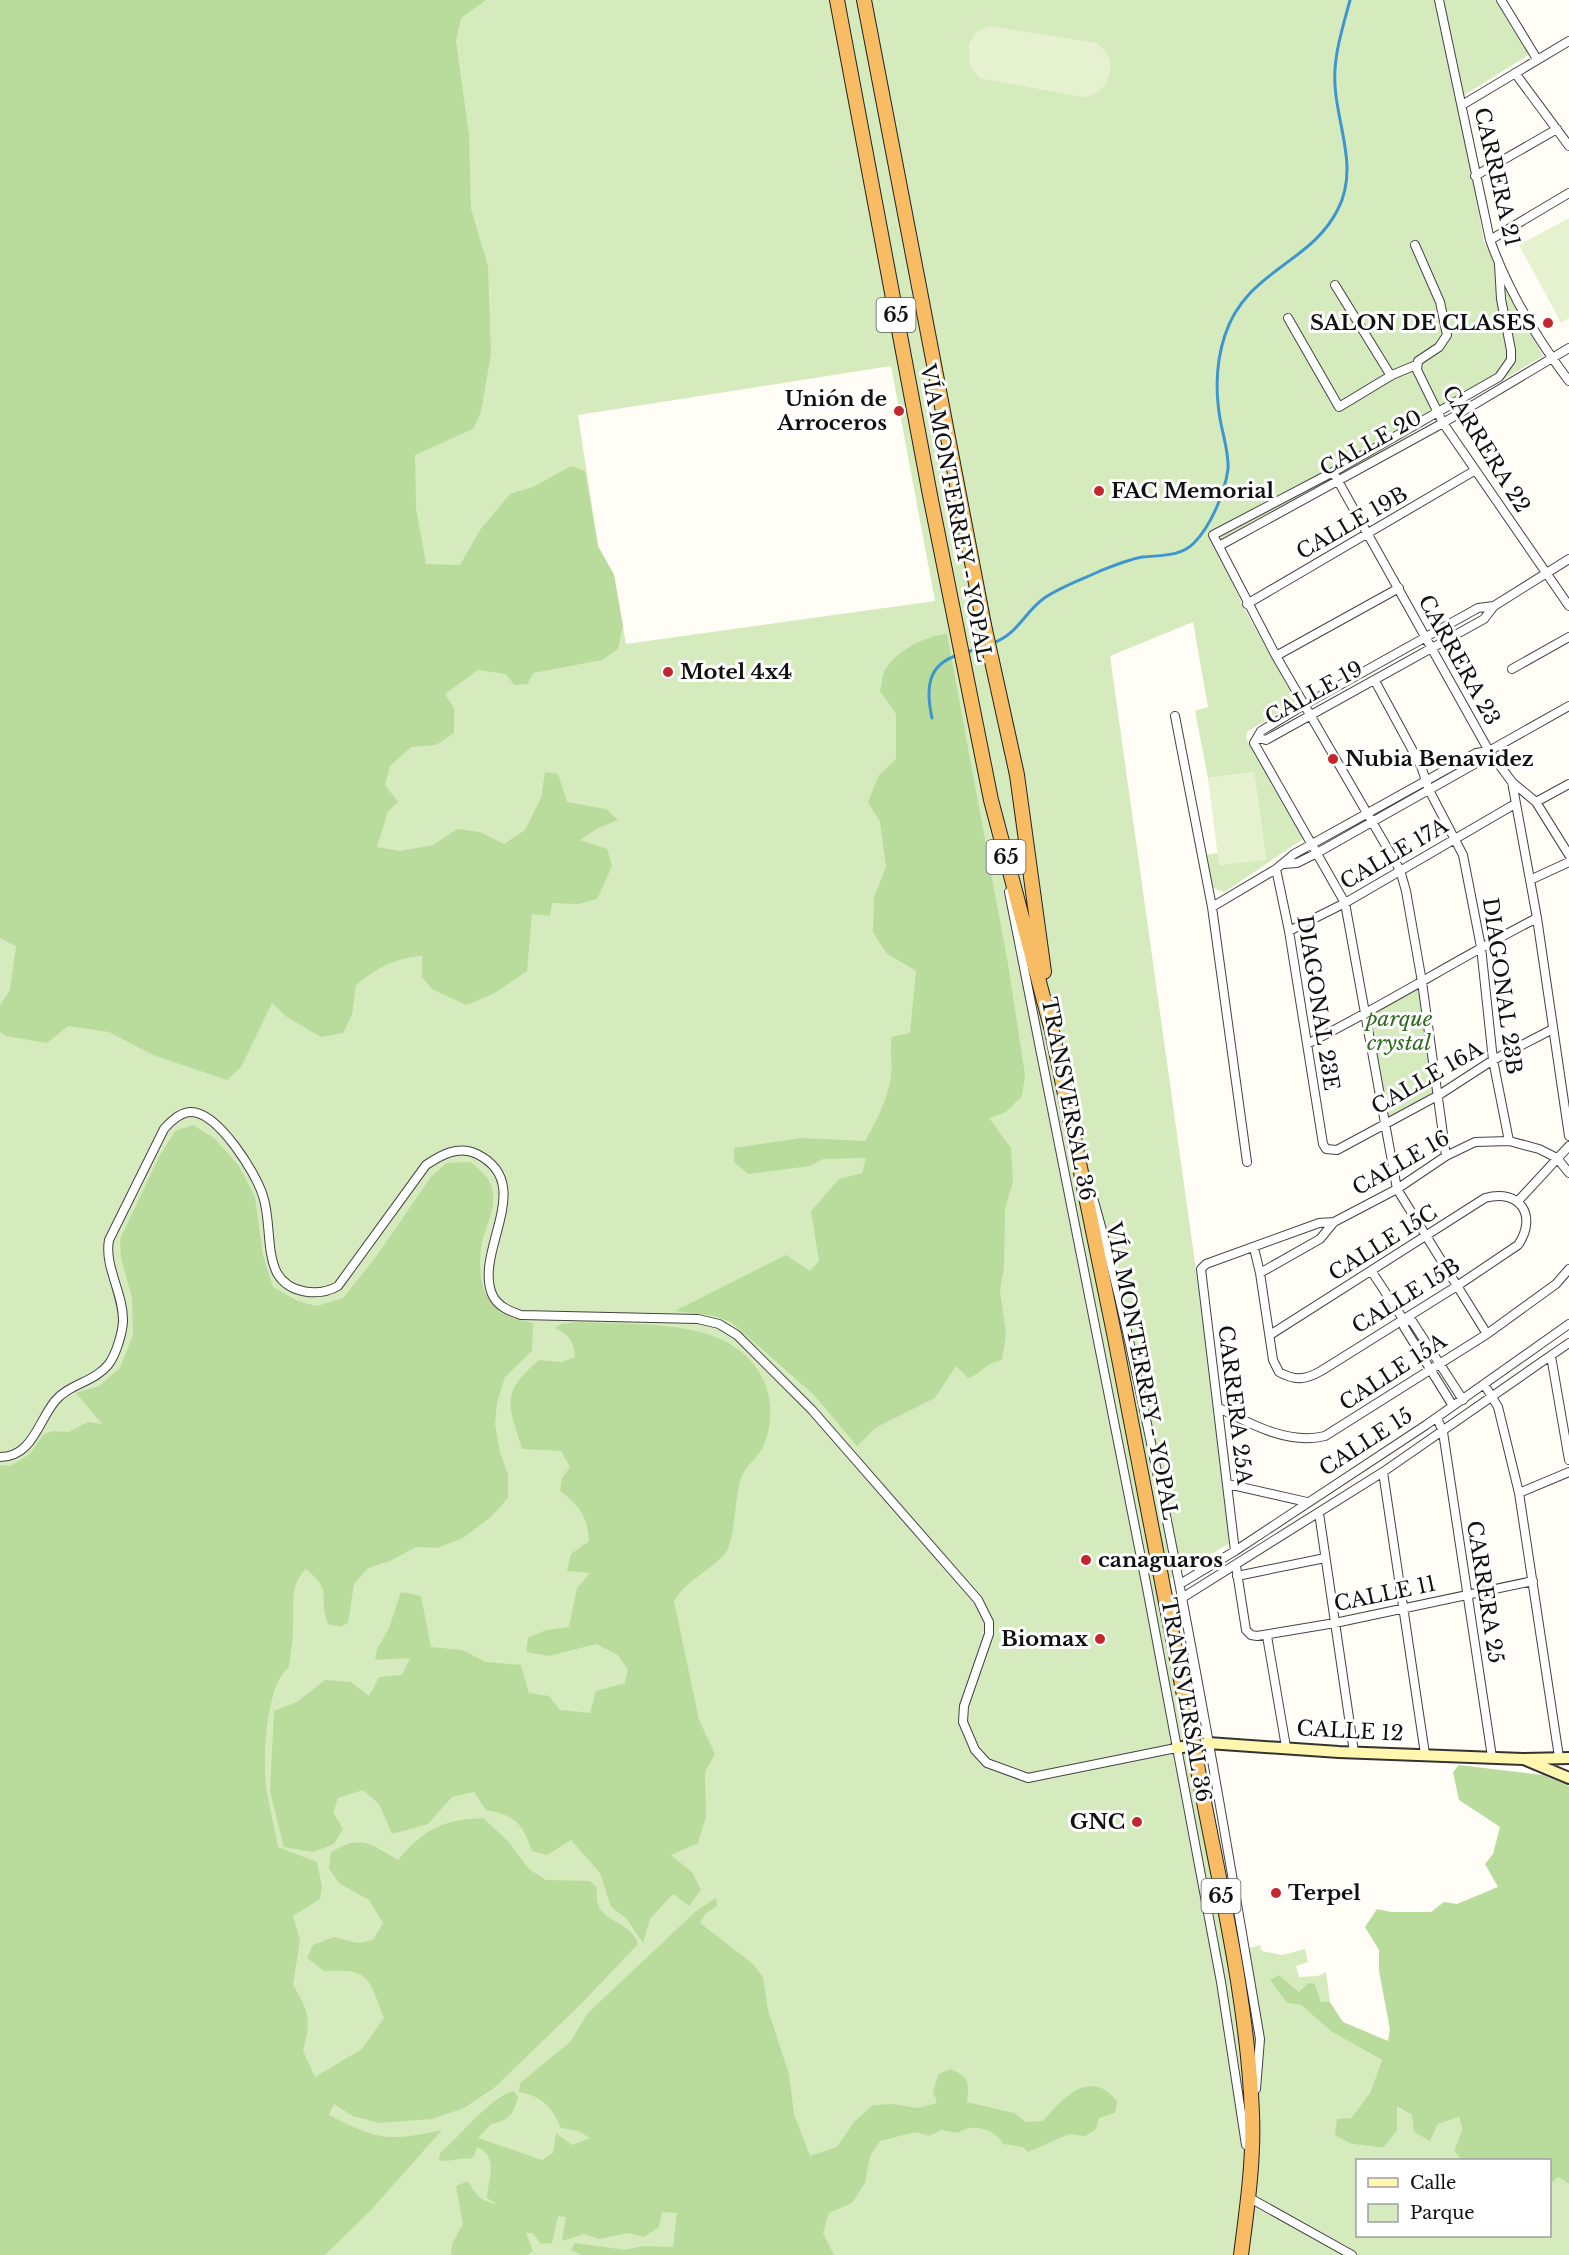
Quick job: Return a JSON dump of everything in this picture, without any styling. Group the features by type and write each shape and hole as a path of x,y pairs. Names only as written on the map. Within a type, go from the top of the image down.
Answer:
{"highway":[{"name":"VÍA MONTERREY - YOPAL","path":"837,0 966,682 991,800 1052,1031 1192,1737 1247,2037 1252,2139 1249,2191 1241,2255"},
{"name":"VÍA MONTERREY - YOPAL","path":"864,0 984,625 1017,775 1052,1031"}],"main road":[{"name":"CALLE 12","path":"1176,1748 1208,1743 1523,1759"},
{"path":"1523,1759 1564,1758"},
{"path":"1523,1759 1569,1778"}],"street":[{"name":"CARRERA 21","path":"1439,0 1490,240 1499,264 1552,358 1569,381"},
{"path":"1501,0 1537,59"},
{"path":"1462,105 1569,41"},
{"path":"1515,73 1569,146"},
{"path":"1475,176 1557,129"},
{"path":"1490,240 1569,193"},
{"path":"1288,318 1339,406 1391,376 1416,365 1439,347 1447,335 1440,302 1415,245"},
{"path":"1446,1156 1422,982 1406,891 1400,870 1365,814 1276,656 1213,535 1333,472 1499,377 1511,360 1501,299 1499,264"},
{"path":"1335,285 1391,376"},
{"name":"CALLE 20","path":"1219,546 1339,482 1569,348"},
{"name":"CARRERA 22","path":"1416,365 1443,423 1569,606"},
{"name":"CALLE 19B","path":"1247,604 1474,471"},
{"name":"CARRERA 23","path":"1333,472 1370,534 1489,752 1512,783 1536,802 1569,855"},
{"name":"CALLE 19","path":"1494,606 1478,608 1304,705 1261,731 1259,738 1266,740 1311,717 1484,619 1494,606 1569,559"},
{"path":"1276,656 1400,588"},
{"path":"1512,669 1569,637"},
{"name":"DIAGONAL 23B","path":"1375,681 1421,766 1429,790 1463,855 1481,947 1493,1060 1509,1141"},
{"path":"1284,864 1297,863 1317,853 1480,761 1489,752 1569,706"},
{"path":"1175,716 1212,907 1248,1162"},
{"path":"1259,738 1254,743 1255,750 1345,903 1397,1189 1487,1334"},
{"path":"1212,907 1284,864 1294,854 1311,844 1476,753 1489,752"},
{"path":"1512,783 1537,918 1551,1030 1569,1136"},
{"path":"1536,802 1569,784"},
{"name":"TRANSVERSAL 36","path":"991,800 1107,1384 1233,2055 1243,2118 1249,2191"},
{"name":"CALLE 17A","path":"1289,931 1345,903 1515,804"},
{"path":"1530,880 1569,862"},
{"name":"DIAGONAL 23E","path":"1276,869 1289,931 1323,1144"},
{"path":"1307,1044 1366,1015 1481,947 1537,918"},
{"name":"CALLE 16A","path":"1323,1144 1331,1151 1337,1150 1439,1095 1493,1060 1551,1030"},
{"path":"0,1457 14,1455 24,1449 55,1401 104,1370 113,1357 122,1317 109,1255 109,1240 164,1129 181,1114 199,1113 207,1117 246,1161 258,1180 264,1198 277,1273 288,1285 309,1292 329,1291 338,1286 426,1165 443,1153 473,1153 490,1161 502,1185 504,1199 488,1276 492,1295 504,1309 520,1315 698,1319 719,1324 737,1335 812,1410 978,1600 989,1622 989,1634 964,1706 963,1722 971,1744 987,1763 1028,1778 1176,1748"},
{"name":"TRANSVERSAL 36","path":"1070,1118 1114,1271 1180,1584 1260,2039 1252,2139"},
{"name":"CALLE 16","path":"1260,1273 1320,1239 1334,1222 1397,1189 1446,1156 1475,1142 1509,1141 1539,1149 1557,1158"},
{"path":"1518,1201 1569,1146"},
{"path":"1557,1158 1569,1173"},
{"name":"CALLE 15C","path":"1270,1335 1427,1238 1485,1198 1507,1196 1518,1201"},
{"name":"CALLE 15B","path":"1270,1335 1274,1360 1279,1371 1289,1377 1309,1378 1457,1286 1518,1245 1524,1236 1526,1215 1518,1201"},
{"path":"1270,1335 1254,1248 1319,1223 1334,1222"},
{"name":"CARRERA 25A","path":"1235,1551 1219,1408 1200,1276 1206,1264 1254,1248"},
{"name":"CALLE 15A","path":"1219,1408 1269,1430 1314,1439 1336,1430 1487,1334 1556,1284 1569,1269"},
{"path":"1372,1272 1403,1319 1404,1328 1453,1406"},
{"path":"1403,1319 1412,1322 1462,1400"},
{"name":"CALLE 15","path":"1180,1584 1235,1551 1437,1418 1569,1324"},
{"name":"CALLE 15","path":"1182,1598 1383,1472 1569,1343"},
{"path":"1551,1356 1569,1460"},
{"path":"1485,1384 1493,1396 1519,1493 1564,1758"},
{"name":"CARRERA 25","path":"1437,1418 1443,1432 1492,1757"},
{"path":"1383,1472 1401,1609 1425,1754"},
{"path":"1519,1493 1569,1472"},
{"path":"1228,1484 1307,1502"},
{"path":"1329,1488 1335,1503"},
{"path":"1319,1513 1354,1752"},
{"path":"1236,1566 1237,1576 1325,1558"},
{"name":"CALLE 11","path":"1237,1576 1246,1630 1251,1635 1268,1636 1533,1581"},
{"path":"1268,1636 1286,1747"},
{"path":"1249,2191 1352,2255"}],"green space":[{"path":"0,0 1498,0 1530,54 1458,99 1484,242 1543,356 1358,465 1214,543 1243,606 1296,702 1248,731 1246,738 1303,839 1224,892 1213,888 1205,855 1218,853 1220,865 1266,859 1254,772 1208,778 1195,711 1208,707 1193,622 1110,656 1197,1277 1230,1543 1164,1582 1233,1953 1260,1945 1262,1951 1282,1955 1305,1949 1308,1962 1296,1966 1299,1977 1318,1976 1326,1972 1330,2002 1321,2003 1315,1984 1299,1992 1279,1975 1270,1980 1287,2003 1301,2005 1332,2032 1382,2060 1370,2093 1351,2118 1352,2144 1383,2148 1396,2107 1412,2115 1430,2140 1438,2124 1459,2117 1462,2129 1454,2151 1461,2159 1356,2159 1356,2237 1551,2237 1551,2184 1558,2177 1569,2184 1569,2255 0,2255","holes":["891,366 935,601 626,644 614,575 598,546 578,415"]},
{"path":"0,0 486,0 461,18 456,41 469,135 471,209 488,266 491,354 481,412 473,429 415,455 416,508 426,564 460,565 480,530 510,494 533,487 571,466 585,471 598,546 614,575 623,626 618,649 602,660 533,673 528,684 514,685 506,674 478,670 445,694 454,708 454,733 436,745 411,747 390,766 385,785 398,802 388,811 377,847 400,851 433,845 457,829 480,832 504,844 525,830 541,798 545,772 558,774 567,802 606,809 618,820 598,828 580,840 607,849 612,866 597,899 578,904 552,903 550,916 532,914 527,971 493,994 466,1005 432,989 422,977 422,956 395,961 378,969 356,985 352,1015 343,1033 321,1037 287,1017 272,1003 241,1067 227,1080 153,1055 109,1032 68,1026 47,1043 6,1036 0,1032 0,1005 10,990 16,946 0,938"},
{"path":"989,26 1097,43 1109,58 1110,67 1106,83 1092,95 1082,97 979,78 969,64 969,44 976,32"},
{"path":"1569,218 1569,318 1561,323 1519,245"},
{"path":"947,634 1008,964 1025,1075 1022,1096 1006,1112 989,1118 1011,1148 1013,1182 1005,1209 1004,1267 1000,1291 1006,1334 1002,1360 996,1361 968,1378 956,1366 935,1398 875,1428 857,1446 814,1395 731,1322 714,1316 675,1311 786,1255 810,1271 819,1261 811,1211 839,1179 862,1173 866,1158 823,1159 810,1166 748,1174 734,1162 734,1148 801,1138 865,1141 881,1109 888,1092 891,1075 892,1037 910,1033 916,971 886,953 873,932 874,897 886,867 880,822 868,802 879,775 896,759 896,714 880,691 885,670 898,655 922,641"},
{"path":"1254,772 1266,860 1219,865 1208,778"},
{"name":"parque crystal","path":"1419,987 1434,1095 1387,1119 1370,1015"},
{"path":"193,1125 214,1138 239,1166 255,1197 263,1255 273,1287 298,1301 317,1306 343,1298 375,1258 431,1177 446,1163 470,1162 488,1179 493,1194 480,1259 483,1286 495,1306 517,1319 533,1323 532,1351 505,1377 497,1403 495,1424 500,1452 508,1475 508,1498 491,1517 463,1538 437,1548 416,1547 390,1561 368,1568 354,1584 348,1623 340,1627 328,1624 323,1590 315,1577 306,1569 297,1582 293,1605 293,1634 289,1667 281,1676 270,1707 265,1763 268,1799 278,1847 317,1862 322,1886 320,1899 293,1916 300,1940 293,1985 306,2010 308,2024 303,2051 315,2077 362,2049 384,2018 366,1978 351,1971 324,1971 307,1958 313,1945 334,1937 357,1943 373,1940 383,1923 369,1900 339,1883 329,1869 331,1852 342,1846 350,1843 365,1843 398,1860 416,1841 435,1828 456,1821 483,1818 508,1841 529,1869 546,1880 590,1881 597,1888 597,1900 605,1915 627,1929 638,1944 583,2002 494,2088 464,2108 432,2119 380,2123 353,2116 334,2104 329,2115 372,2134 395,2137 442,2130 371,2210 325,2255 0,2255 0,1465 10,1466 30,1454 43,1435 52,1431 69,1432 88,1422 102,1424 76,1393 99,1386 120,1368 133,1335 132,1298 121,1258 120,1239 159,1157 175,1131"},
{"path":"578,1322 657,1325 710,1335 733,1346 752,1362 765,1384 770,1405 770,1421 765,1442 744,1472 739,1484 732,1537 726,1552 685,1587 674,1601 699,1720 715,1754 705,1772 706,1817 698,1843 671,1855 692,1872 701,1890 689,1906 673,1894 650,1919 643,1943 626,1918 611,1907 600,1873 571,1840 547,1855 532,1851 521,1827 511,1818 486,1810 474,1792 452,1797 428,1824 392,1834 379,1804 363,1790 338,1798 333,1812 343,1829 334,1844 313,1852 284,1847 270,1792 274,1711 297,1702 325,1680 351,1682 369,1696 379,1677 402,1675 410,1658 375,1660 377,1649 389,1628 401,1592 421,1596 431,1647 462,1650 486,1662 521,1665 529,1693 549,1696 560,1710 590,1713 596,1691 625,1683 628,1670 618,1655 596,1644 549,1656 526,1652 528,1638 546,1630 569,1627 577,1588 590,1573 567,1571 571,1554 589,1541 587,1525 581,1512 560,1491 562,1478 570,1467 561,1451 522,1449 511,1410 511,1401 518,1382 539,1360 562,1362 575,1357 570,1339 555,1328 561,1324"},
{"path":"1459,1765 1543,1775 1569,1786 1569,2184 1558,2177 1551,2184 1551,2159 1461,2159 1454,2151 1462,2129 1459,2117 1438,2124 1430,2141 1414,2132 1412,2115 1397,2107 1397,2130 1383,2148 1352,2144 1335,2135 1337,2119 1351,2118 1370,2093 1382,2060 1332,2032 1301,2005 1287,2003 1270,1980 1279,1975 1299,1992 1308,1983 1315,1984 1321,2002 1330,2002 1343,2022 1388,2041 1390,2029 1379,1971 1379,1950 1365,1927 1377,1909 1391,1912 1431,1912 1444,1902 1457,1904 1498,1887 1485,1864 1493,1854 1500,1827 1459,1800 1453,1772"},
{"path":"716,1898 717,1906 705,1914 700,1923 753,1964 763,1977 768,2010 789,2074 794,2114 810,2156 837,2147 854,2122 873,2105 892,2104 918,2108 937,2103 933,2091 939,2074 950,2069 967,2081 967,2102 1014,2113 1026,2122 1043,2121 1059,2103 1087,2086 1107,2091 1117,2101 1115,2113 1099,2118 1096,2129 1085,2136 1069,2134 1028,2152 1023,2147 1003,2144 990,2131 976,2128 958,2133 941,2130 929,2136 915,2132 880,2141 870,2156 865,2183 852,2203 829,2213 823,2233 834,2255 582,2255 571,2250 575,2243 625,2250 643,2246 673,2247 677,2213 662,2212 659,2227 644,2237 628,2233 599,2239 584,2234 562,2241 566,2217 558,2216 552,2243 541,2244 533,2233 526,2233 533,2251 527,2255 451,2255 452,2244 463,2224 456,2186 468,2181 480,2197 487,2202 497,2204 487,2198 491,2162 484,2151 477,2147 474,2156 470,2159 446,2161 439,2160 440,2153 484,2110 513,2091 518,2096 513,2112 502,2121 491,2124 478,2138 542,2160 553,2153 556,2133 572,2145 590,2138 578,2131 561,2128 550,2108 534,2096 519,2092 520,2083 570,2042 588,2013 696,1911"}],"waterway":[{"path":"993,643 1008,635 1036,605 1063,587 1127,561 1170,554 1189,548 1211,518 1220,498 1228,469 1217,390 1219,357 1225,335 1235,313 1248,296 1263,281 1312,243 1326,228 1344,194 1347,163 1335,74 1339,42 1350,0"},
{"path":"965,653 984,646"},
{"path":"932,718 929,688 934,672 947,659 958,655"}],"place":[{"name":"SALON DE CLASES","path":"1548,323"},
{"name":"Unión de Arroceros","path":"899,411"},
{"name":"FAC Memorial","path":"1099,491"},
{"name":"Motel 4x4","path":"668,672"},
{"name":"Nubia Benavidez","path":"1333,759"},
{"name":"canaguaros","path":"1086,1560"},
{"name":"Biomax","path":"1100,1639"},
{"name":"GNC","path":"1137,1822"},
{"name":"Terpel","path":"1276,1893"}]}
